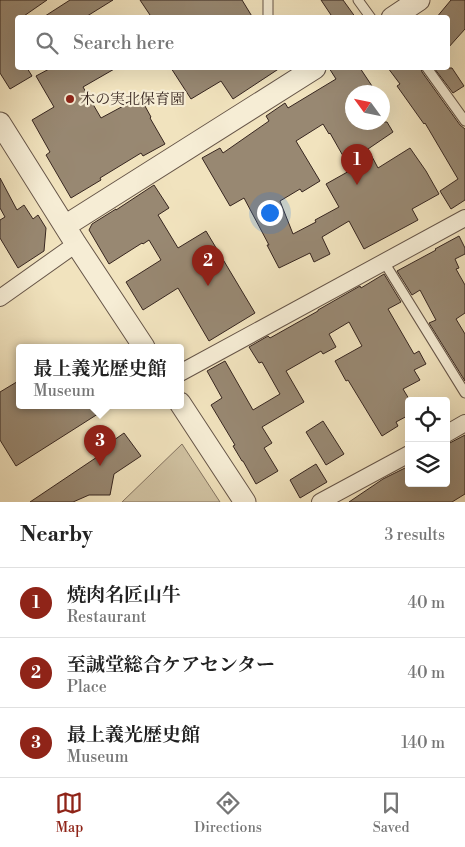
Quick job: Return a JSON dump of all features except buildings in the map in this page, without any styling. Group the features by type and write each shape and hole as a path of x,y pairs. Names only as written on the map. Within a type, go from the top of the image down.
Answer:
{"street":[{"path":"396,15 419,0"},
{"path":"0,298 71,235 303,73"},
{"path":"0,124 142,344"},
{"path":"184,371 465,218"},
{"path":"184,408 245,502"},
{"path":"450,432 465,424"},
{"path":"320,502 405,456"}],"lane":[{"path":"268,0 268,15"},
{"path":"358,0 369,15"},
{"path":"427,70 465,121"},
{"path":"384,262 465,393"}],"shaded area":[{"path":"182,444 220,502 122,502"}],"place":[{"name":"木の実北保育園","path":"70,99"},
{"name":"焼肉名匠山牛","path":"357,185"},
{"name":"至誠堂総合ケアセンター","path":"208,286"},
{"name":"最上義光歴史館","path":"100,466"}]}
